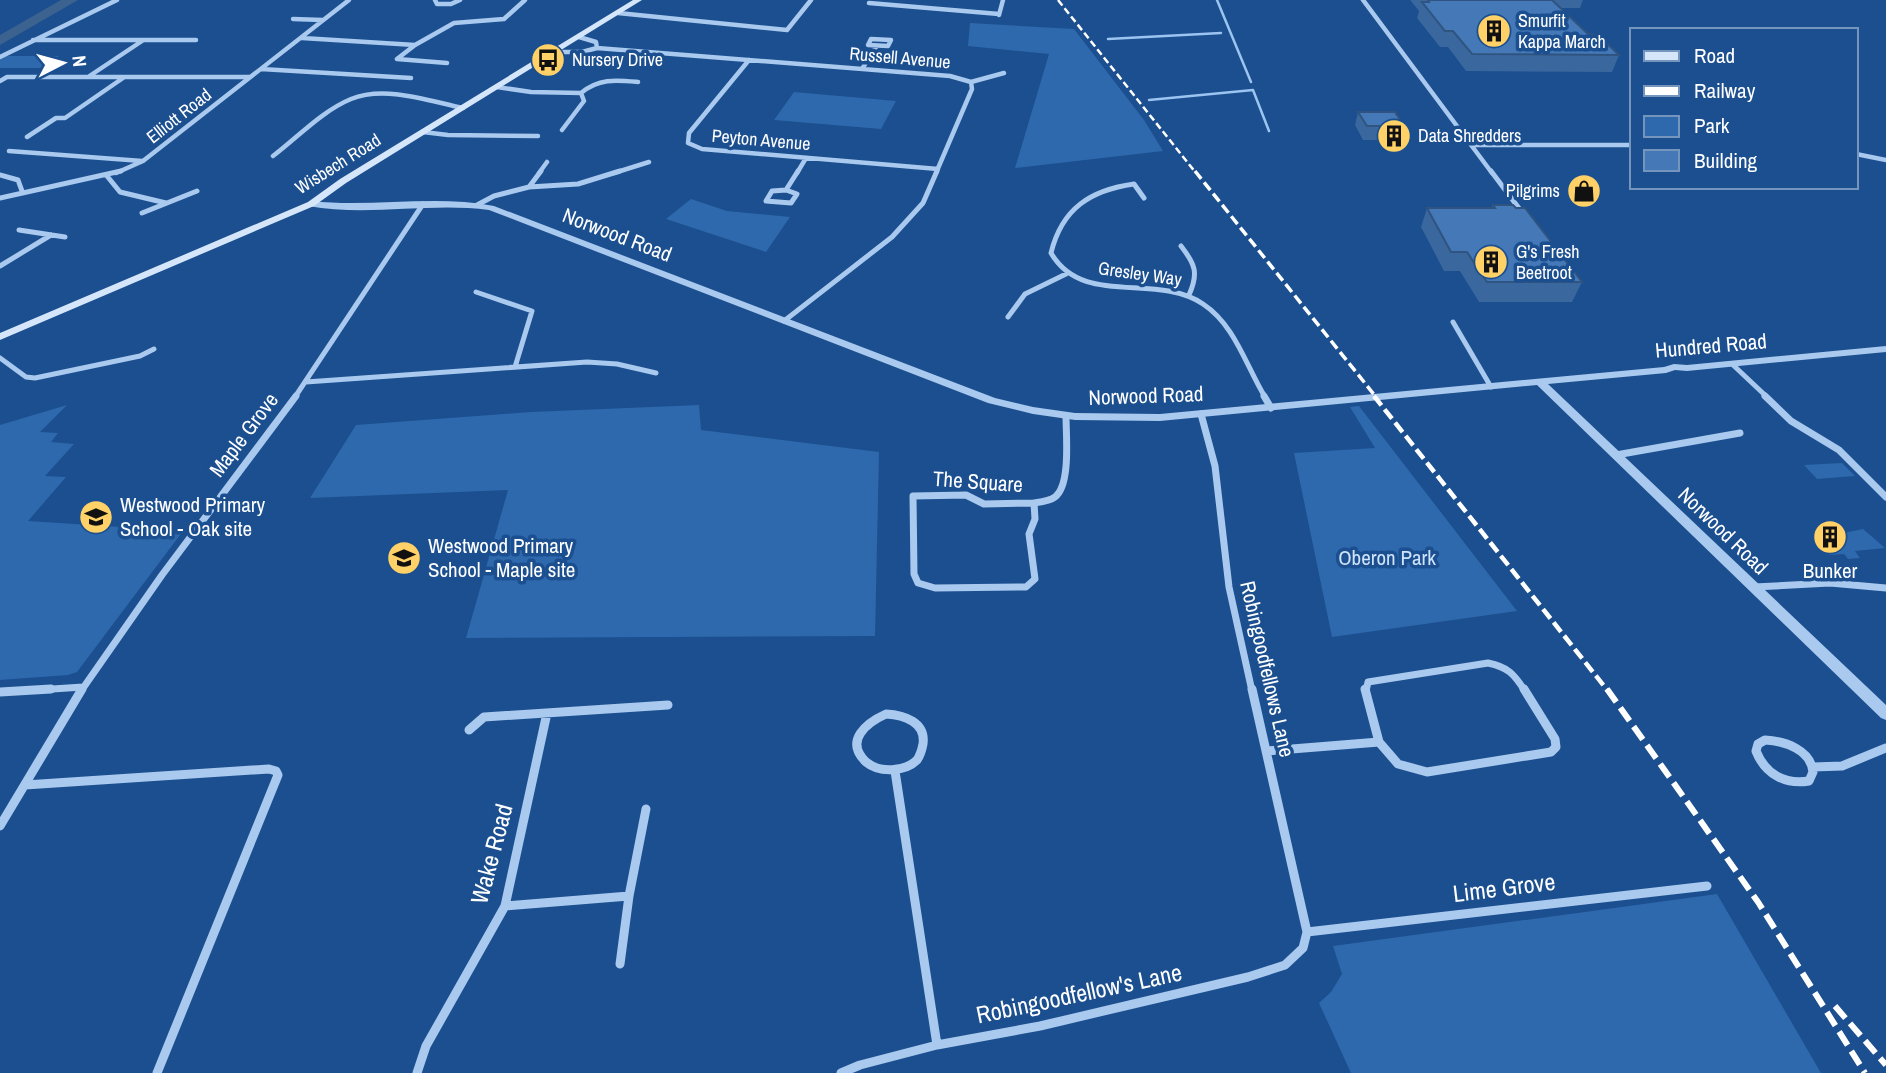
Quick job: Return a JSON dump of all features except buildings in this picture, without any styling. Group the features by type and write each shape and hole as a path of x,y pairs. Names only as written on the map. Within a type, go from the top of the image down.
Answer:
{"main road":[{"name":"Wisbech Road","path":"0,337 311,204 323,194 638,0"}],"street":[{"path":"0,57 117,0"},
{"name":"Elliott Road","path":"0,198 22,191 107,176 143,161 349,0"},
{"path":"435,0 441,5 460,0"},
{"path":"447,63 397,59 415,45 454,23 504,19 525,0"},
{"path":"618,13 787,30 811,0"},
{"path":"932,8 936,0"},
{"path":"872,2 999,15 1003,0"},
{"path":"1363,0 1525,217"},
{"path":"293,19 324,19"},
{"name":"Russell Avenue","path":"579,37 596,41 597,48"},
{"path":"301,38 415,45"},
{"path":"871,39 891,40 888,46 876,47 868,45 871,39"},
{"path":"33,40 196,40"},
{"path":"88,77 143,40"},
{"path":"862,69 876,47"},
{"name":"Russell Avenue","path":"554,52 583,52 597,48 950,76 971,82 972,89 923,203 892,237 784,321"},
{"name":"Peyton Avenue","path":"749,60 689,133 688,143 702,149 938,170"},
{"path":"262,68 370,74"},
{"path":"262,68 411,78"},
{"path":"971,82 1004,73"},
{"path":"0,81 7,77 250,77"},
{"path":"27,137 56,118 65,118 123,78"},
{"path":"497,87 531,92 580,93 598,81 638,82"},
{"path":"562,130 584,102 580,93"},
{"path":"273,156 344,103 360,96 398,96 463,108"},
{"path":"423,132 538,136"},
{"path":"1471,145 1630,145"},
{"path":"9,152 143,161"},
{"path":"1858,154 1886,160"},
{"path":"786,190 806,158"},
{"path":"529,187 547,162"},
{"path":"477,205 494,196 529,187 578,184 649,162"},
{"path":"0,175 19,180 22,191"},
{"path":"107,176 120,192 166,203"},
{"name":"Gresley Way","path":"1144,198 1134,184 1097,191 1081,200 1058,232 1052,248 1056,265 1066,274 1105,285 1141,287 1189,295 1212,310 1225,324 1271,408"},
{"path":"786,190 797,194 791,203 766,201 772,191 786,190"},
{"path":"142,214 197,191"},
{"name":"Norwood Road","path":"311,204 331,208 423,204 477,205 524,219 992,401 1020,409 1066,416 1122,418 1201,414 1540,382 1886,714"},
{"name":"Maple Grove","path":"0,826 83,687 306,382 423,204"},
{"path":"19,230 65,237"},
{"path":"0,267 51,235"},
{"path":"1181,246 1197,268 1198,276 1189,295"},
{"path":"1008,317 1012,305 1022,294 1038,284 1066,274"},
{"path":"476,292 532,311 515,367"},
{"path":"1453,321 1491,387"},
{"path":"0,358 26,377 35,378 140,356 154,349"},
{"name":"Hundred Road","path":"1540,382 1674,367 1886,349"},
{"path":"306,382 587,362 617,364 656,373"},
{"path":"1732,364 1791,421 1839,450 1886,496"},
{"name":"Robingoodfellows Lane","path":"1201,414 1215,466 1229,587 1307,932"},
{"path":"1034,503 1053,499 1062,490 1066,416"},
{"path":"1616,455 1740,433"},
{"name":"The Square","path":"965,495 984,504 1034,503 1035,519 1029,534 1035,579 1026,587 935,589 918,583 914,574 913,496 965,495"},
{"path":"1754,587 1830,583 1886,587"},
{"path":"1488,663 1513,671 1555,739 1556,747 1551,752 1427,772 1409,771 1400,766 1387,756 1379,742 1378,729 1364,687 1368,682 1488,663"},
{"path":"0,692 83,687"},
{"path":"469,730 484,717 668,705"},
{"name":"Wake Road","path":"417,1073 426,1046 505,906 547,712"},
{"path":"886,714 898,714 914,720 923,732 925,740 923,750 916,760 895,771 876,769 861,759 857,750 856,740 860,729 867,721 886,714"},
{"path":"1813,767 1814,775 1809,781 1801,783 1781,779 1771,773 1758,758 1758,744 1765,740 1788,743 1799,750 1813,767 1829,770 1844,767 1886,748"},
{"path":"1268,751 1379,742"},
{"path":"25,785 269,769 276,771 278,775 157,1073"},
{"path":"895,771 937,1045"},
{"path":"620,964 629,896 646,809"},
{"name":"Lime Grove","path":"1307,932 1707,886"},
{"path":"505,906 629,896"},
{"name":"Robingoodfellow's Lane","path":"841,1073 937,1045 1040,1026 1248,977 1285,965 1303,948 1307,932"}],"green space":[{"path":"970,23 1074,29 1144,120 1163,151 1015,168 1049,54 968,46"},
{"path":"7,56 59,56 40,68 0,68 0,59"},
{"path":"794,92 896,101 881,129 774,120"},
{"path":"691,199 727,211 790,217 766,252 666,219"},
{"path":"67,405 40,432 58,433 51,442 74,444 45,476 66,477 28,521 183,531 77,672 0,680 0,425"},
{"path":"699,405 701,430 879,452 875,636 466,638 508,490 310,498 356,425 531,412"},
{"name":"Oberon Park","path":"1359,406 1517,611 1332,637 1294,453 1375,448 1350,407"},
{"path":"1842,463 1855,476 1817,479 1804,465"},
{"path":"1863,529 1885,548 1855,551 1860,558 1848,559 1844,554 1829,555 1816,539 1823,537 1827,541 1837,538 1834,535"},
{"path":"1717,894 1821,1073 1351,1073 1319,1003 1331,992 1342,974 1333,946"}],"waterway":[{"path":"0,41 71,0"},
{"path":"1217,0 1251,82"},
{"path":"1108,39 1221,33"},
{"path":"1149,100 1253,90 1269,131"}],"railway":[{"path":"1058,0 1196,173"},
{"path":"1195,171 1376,397"},
{"path":"1374,396 1608,691"},
{"path":"1607,689 1758,902 1865,1073"},
{"path":"1835,1006 1886,1065"}],"place":[{"name":"Smurfit Kappa March","path":"1494,31"},
{"name":"Nursery Drive","path":"548,60"},
{"name":"Data Shredders","path":"1394,136"},
{"name":"Pilgrims","path":"1584,191"},
{"name":"G's Fresh Beetroot","path":"1491,262"},
{"name":"Westwood Primary School - Oak site","path":"96,517"},
{"name":"Bunker","path":"1830,537"},
{"name":"Westwood Primary School - Maple site","path":"404,558"}]}
